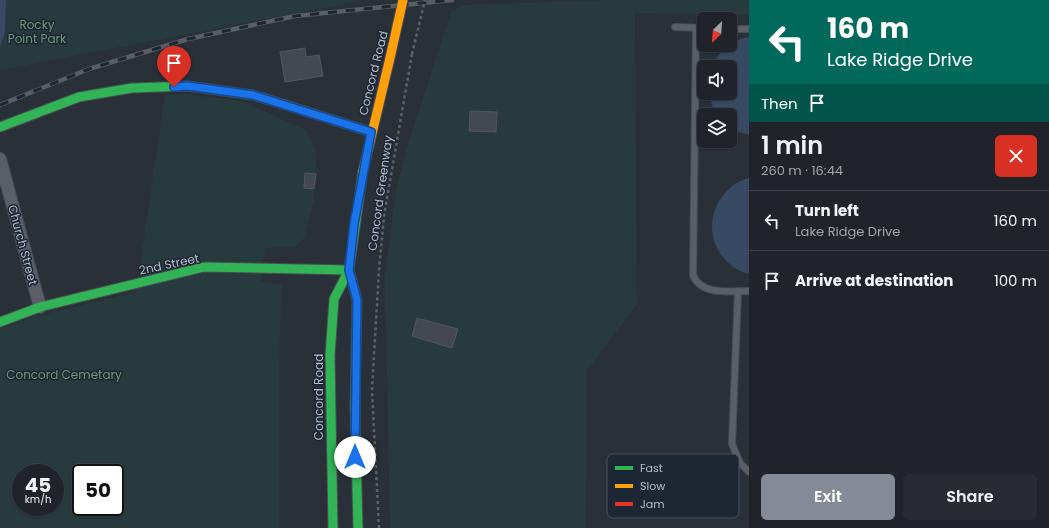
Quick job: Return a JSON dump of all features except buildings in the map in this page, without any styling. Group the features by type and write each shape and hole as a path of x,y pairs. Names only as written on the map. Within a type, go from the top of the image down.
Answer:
{"main road":[{"name":"Concord Road","path":"333,528 330,355 334,299 349,270 355,218 371,132 404,0"},
{"path":"0,127 79,97 132,88 188,86 253,95 371,132"},
{"name":"2nd Street","path":"0,322 40,306 204,267 349,270"},
{"name":"Concord Road","path":"349,270 357,300 355,415 358,528"}],"street":[{"name":"Church Street","path":"0,159 40,306"}],"lane":[{"path":"675,27 696,28 693,275 695,281 708,289 749,291"},
{"path":"737,29 749,29"},
{"path":"736,454 732,444 738,291"},
{"path":"739,461 749,472"}],"path":[{"name":"Concord Greenway","path":"379,528 372,390 379,270 384,216 412,54 425,0"}],"green space":[{"name":"Rocky Point Park","path":"6,0 365,0 0,70 0,47 5,33"},
{"path":"608,0 749,0 749,15 737,15 737,12 697,12 697,14 635,13 637,305 587,370 586,528 390,528 385,276 396,189 409,141 451,12 464,5"},
{"name":"Concord Cemetary","path":"187,94 241,101 306,130 317,153 314,199 304,238 294,247 265,248 261,282 282,285 279,359 279,528 0,528 0,329 36,316 127,294 136,295 165,95"}],"water":[{"path":"0,0 6,0 5,33 0,47"},
{"path":"749,37 749,135 737,131 737,108 713,108 711,100 737,100 737,60 716,60 721,52 737,52 737,41"},
{"path":"749,178 749,274 736,269 726,261 714,240 712,228 713,215 718,203 726,192 736,183"}],"railway":[{"path":"0,105 89,69 188,39 295,16 452,0"}],"traffic: fast":[{"path":"0,127 79,97 132,88 188,86 253,95 292,107"},
{"path":"333,528 330,355 334,299 349,270 363,171"},
{"path":"0,322 40,307 204,267 349,270"},
{"path":"349,270 357,300 355,409 358,528"}],"traffic: slow":[{"path":"390,58 403,0"},
{"path":"363,171 390,58"}],"traffic: jam":[{"path":"292,107 371,132"}],"route":[{"path":"174,87 188,86 253,95 371,132 354,224 349,270 357,300 355,457"}]}
